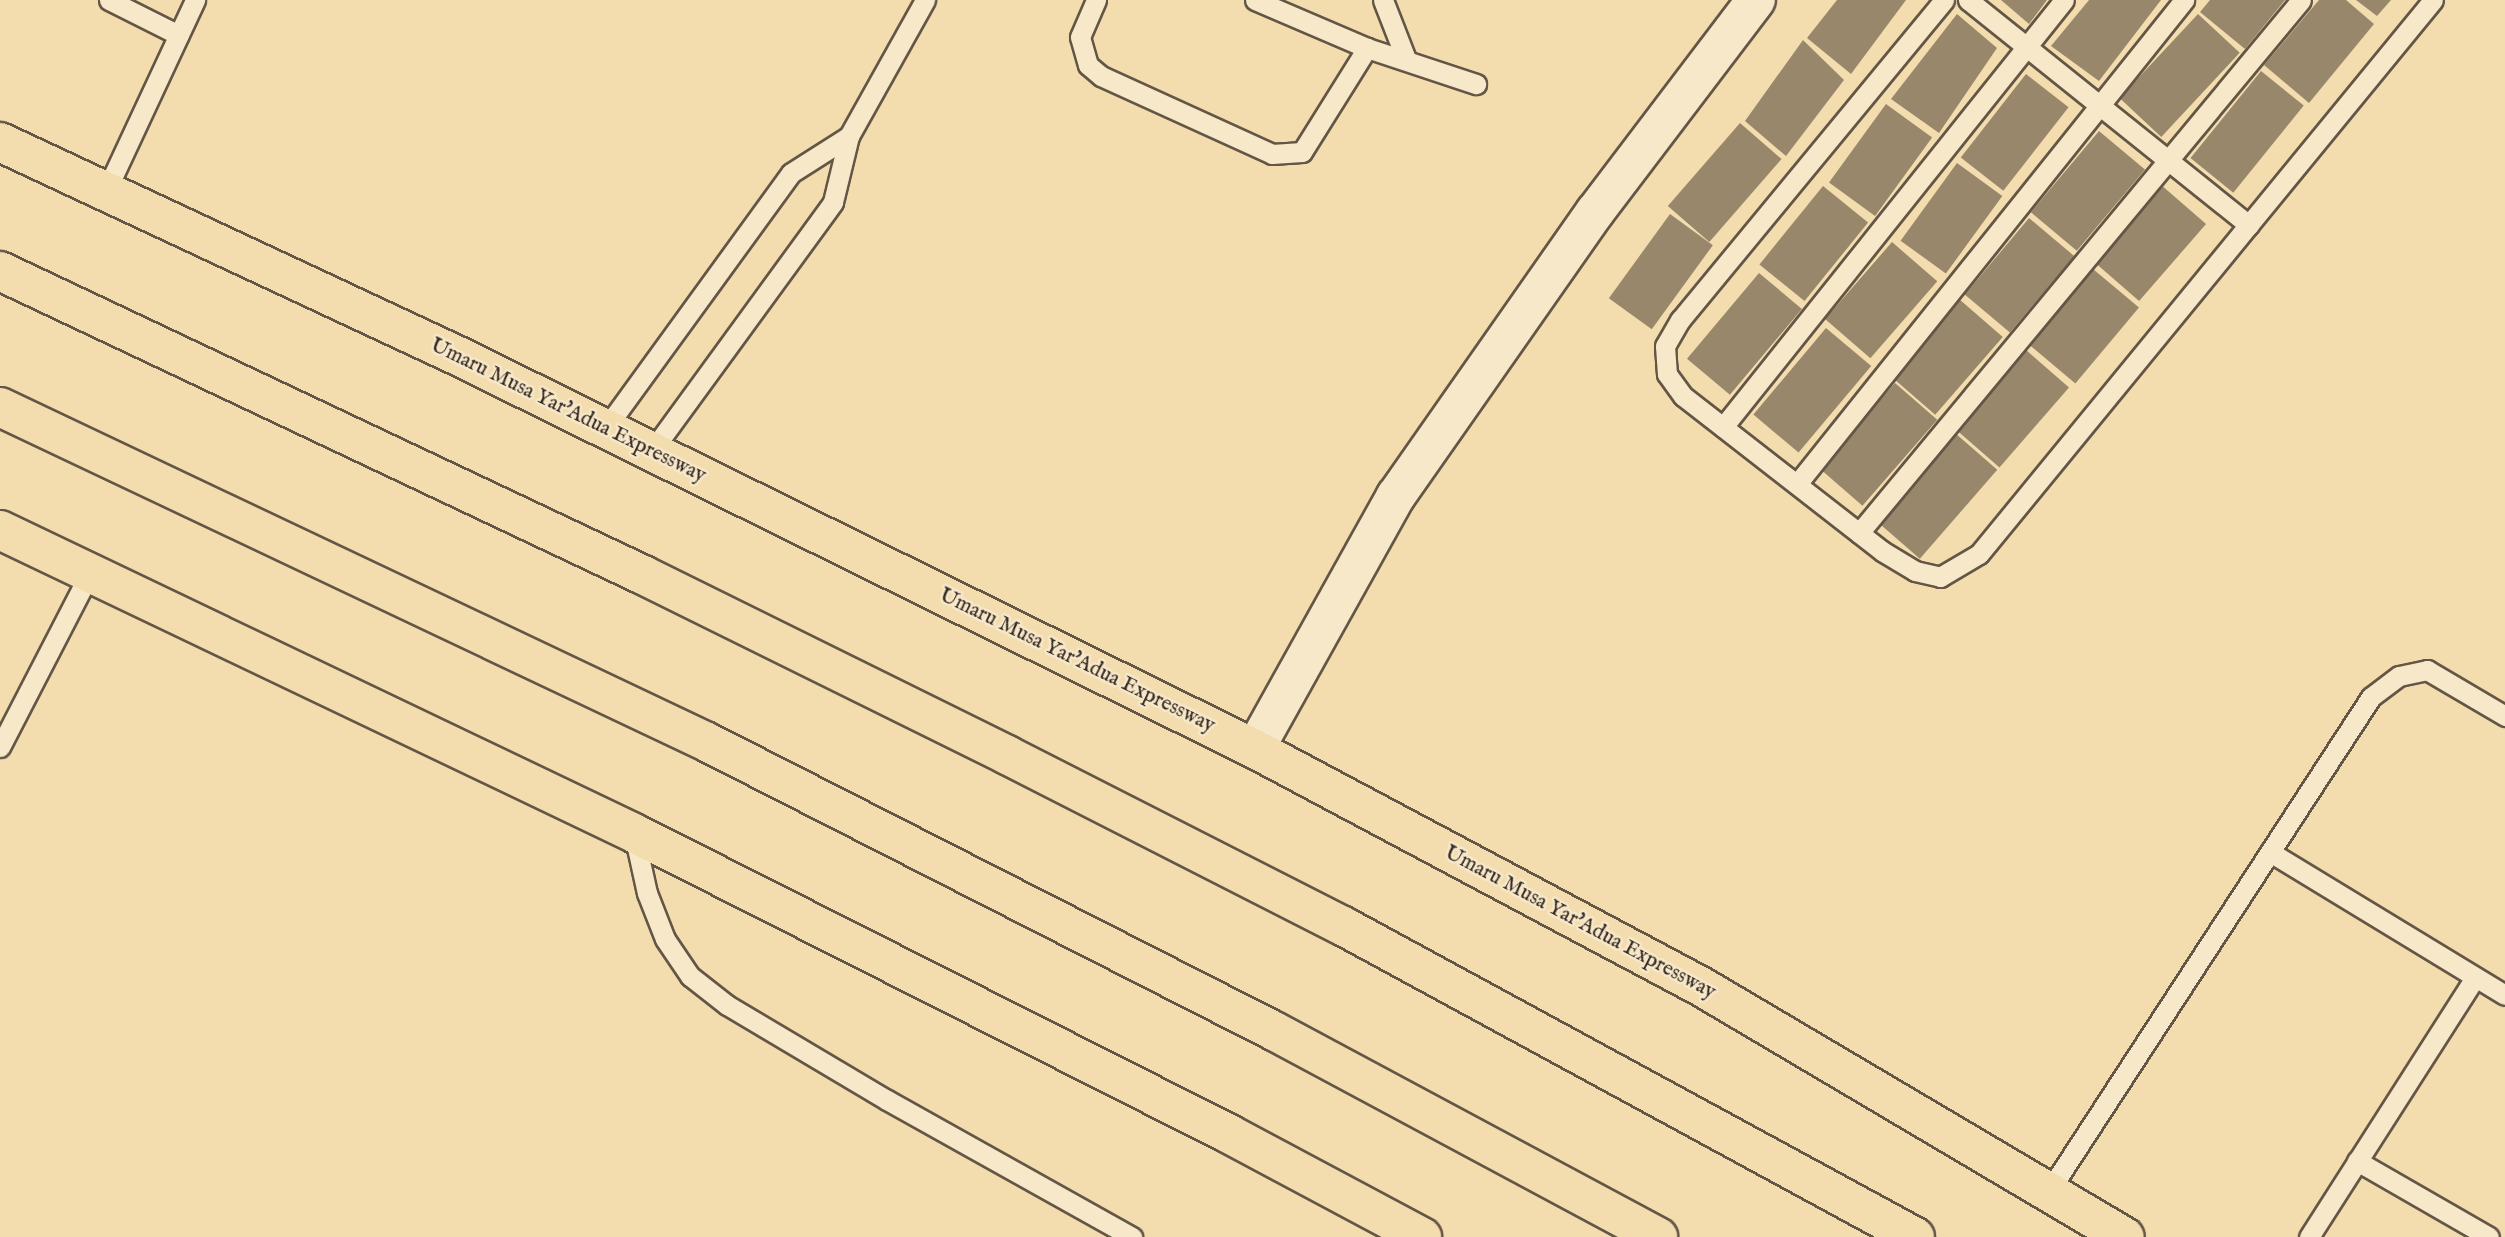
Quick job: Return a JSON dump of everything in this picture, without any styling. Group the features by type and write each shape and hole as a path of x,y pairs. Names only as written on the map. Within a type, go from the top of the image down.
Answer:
{"highway":[{"name":"Umaru Musa Yar'Adua Expressway","path":"0,142 606,429 1255,749 1702,987 2047,1194 2125,1237"},
{"path":"0,271 643,575 1007,755 1405,959 1915,1237"},
{"path":"0,407 345,567 706,742 1274,1031 1658,1237"},
{"path":"0,530 91,571 634,833 1217,1128 1422,1237"}],"street":[{"path":"1255,749 1396,496 1595,212 1756,0"}],"lane":[{"path":"110,0 179,35"},
{"path":"106,191 195,0"},
{"path":"651,452 833,202 849,136 925,0"},
{"path":"1096,0 1080,37 1088,65 1101,76 1272,154 1302,152 1367,48"},
{"path":"1255,0 1367,48 1476,84"},
{"path":"1383,0 1406,59"},
{"path":"1944,0 1680,320 1665,345 1667,374 1682,396 1859,533 1916,571 1940,577 1979,554 2433,0"},
{"path":"1968,0 2249,225"},
{"path":"1723,427 2064,0"},
{"path":"1797,484 2184,0"},
{"path":"1859,533 2301,0"},
{"path":"606,429 792,173 849,136"},
{"path":"0,747 91,571"},
{"path":"2047,1194 2371,697 2399,676 2427,670 2505,716"},
{"path":"634,833 651,904 665,939 690,976 727,1005 807,1053 1132,1237"},
{"path":"2270,852 2505,995"},
{"path":"2309,1237 2475,977"},
{"path":"2357,1161 2489,1237"}],"building":[{"path":"1837,0 1906,0 1851,74 1807,38"},
{"path":"2001,0 2047,0 2029,24"},
{"path":"2089,0 2161,0 2099,81 2051,46"},
{"path":"2210,0 2285,0 2245,49 2200,12"},
{"path":"2319,0 2346,0 2374,24 2309,103 2264,65"},
{"path":"2356,0 2391,0 2377,16"},
{"path":"1957,14 1997,48 1939,133 1891,99"},
{"path":"2198,14 2240,53 2161,137 2120,98"},
{"path":"1803,40 1844,80 1786,156 1745,121"},
{"path":"2261,71 2304,106 2233,193 2191,158"},
{"path":"2026,74 2069,107 2003,191 1961,158"},
{"path":"1886,104 1932,138 1875,216 1829,182"},
{"path":"1740,123 1782,159 1709,242 1668,206"},
{"path":"2099,131 2145,170 2077,251 2031,212"},
{"path":"1957,163 2002,196 1946,274 1901,241"},
{"path":"2160,184 2206,224 2139,301 2093,261"},
{"path":"1823,186 1868,223 1805,301 1759,264"},
{"path":"1670,214 1713,245 1652,329 1609,298"},
{"path":"2029,218 2074,256 2010,333 1965,295"},
{"path":"1892,242 1937,281 1870,358 1825,319"},
{"path":"2093,269 2139,308 2075,383 2029,345"},
{"path":"1759,273 1802,309 1730,395 1687,359"},
{"path":"1959,299 2003,337 1935,415 1891,377"},
{"path":"1826,328 1871,366 1799,452 1753,415"},
{"path":"2026,350 2069,387 1999,467 1956,430"},
{"path":"1895,383 1937,420 1862,506 1820,469"},
{"path":"1955,433 1997,470 1920,559 1878,522"}]}
